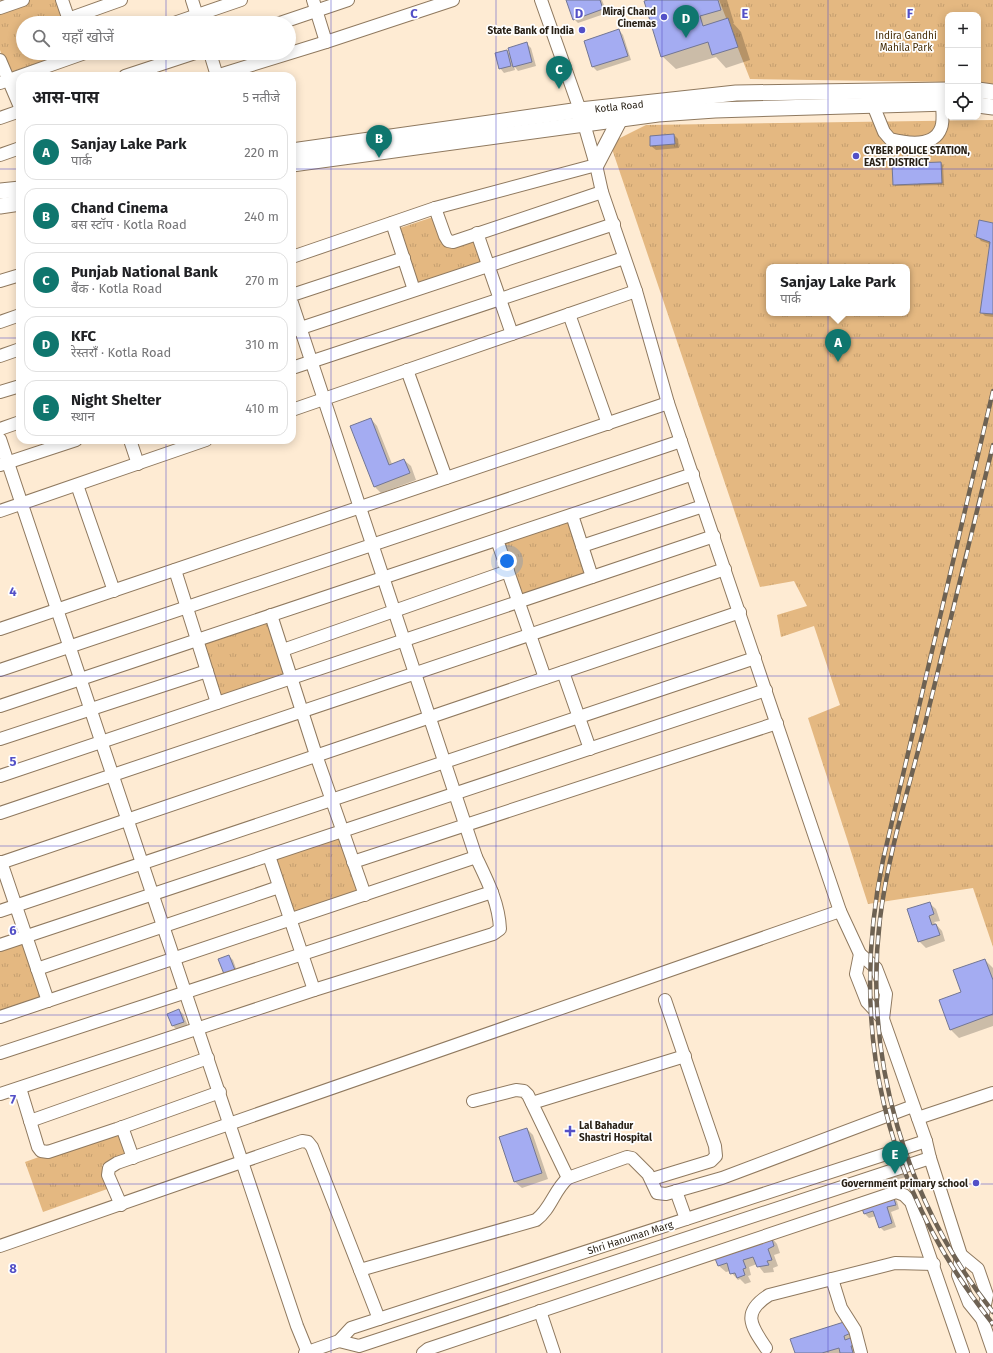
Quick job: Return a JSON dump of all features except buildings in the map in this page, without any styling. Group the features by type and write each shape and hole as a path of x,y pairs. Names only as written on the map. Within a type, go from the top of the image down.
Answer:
{"main road":[{"path":"981,90 993,92"},
{"name":"Kotla Road","path":"296,163 736,93 945,98"},
{"name":"Kotla Road","path":"296,151 582,117 620,119 658,114 716,110 873,105 945,98"},
{"path":"981,105 993,107"},
{"path":"596,165 620,119"},
{"path":"0,191 16,189"},
{"path":"0,206 16,204"}],"street":[{"path":"0,8 23,0"},
{"path":"62,0 67,16"},
{"path":"81,16 120,0"},
{"path":"192,0 197,16"},
{"path":"205,16 241,0"},
{"path":"294,16 315,5 348,0"},
{"path":"296,51 453,0"},
{"path":"541,0 582,117 602,192 636,291 668,403 778,723 840,911 860,954 876,968 886,994 883,1019"},
{"path":"315,5 326,42"},
{"path":"0,60 4,82 16,101"},
{"path":"32,72 65,60"},
{"path":"137,72 174,60"},
{"path":"212,60 216,72"},
{"path":"230,72 268,60"},
{"path":"4,82 16,78"},
{"path":"873,105 884,132 890,139 922,143 936,136 942,127 945,105"},
{"path":"0,118 16,112"},
{"path":"0,155 16,149"},
{"path":"296,256 435,208 596,165"},
{"path":"435,208 445,236 448,241 454,242 602,192"},
{"path":"392,223 414,290"},
{"path":"0,1093 20,1088 314,990 493,934 500,929 492,892 476,857 311,361 296,330 614,224"},
{"path":"477,233 512,334"},
{"path":"296,294 404,258"},
{"path":"296,367 624,258"},
{"path":"0,281 16,276"},
{"path":"296,409 636,291"},
{"path":"569,314 608,424"},
{"path":"0,322 16,316"},
{"path":"0,356 16,350"},
{"path":"407,370 446,478"},
{"path":"0,392 16,387"},
{"path":"0,629 668,403"},
{"path":"0,429 16,423"},
{"path":"0,439 4,464 22,504 307,1353"},
{"path":"0,670 681,441"},
{"path":"4,464 64,444"},
{"path":"131,444 138,464"},
{"path":"0,511 195,444"},
{"path":"0,706 693,474"},
{"path":"77,485 114,591"},
{"path":"582,546 703,506"},
{"path":"572,515 592,577"},
{"path":"0,776 714,536"},
{"path":"497,540 545,678"},
{"path":"0,813 725,569"},
{"path":"175,570 217,703"},
{"path":"283,650 508,571"},
{"path":"48,1001 0,862 740,612"},
{"path":"271,615 316,755 364,895"},
{"path":"0,910 755,658"},
{"path":"0,739 207,671"},
{"path":"563,672 590,749"},
{"path":"0,945 766,690"},
{"path":"353,862 465,824 778,723"},
{"path":"269,856 314,990"},
{"path":"0,1017 476,857"},
{"path":"37,969 279,887"},
{"path":"0,1053 492,892"},
{"path":"121,1205 108,1174 109,1168 133,1158 840,911"},
{"path":"860,954 856,974 867,1002 883,1019 926,1141 961,1255 958,1275 969,1303 982,1318 993,1351"},
{"path":"652,1179 712,1161 716,1156 715,1146 665,1000"},
{"path":"532,1103 684,1056"},
{"path":"30,1121 208,1058"},
{"path":"20,1088 38,1147 41,1151 48,1152 220,1092"},
{"path":"472,1100 516,1090 524,1091 528,1095 568,1178"},
{"path":"918,1118 993,1093"},
{"path":"360,1270 536,1220 546,1212 562,1183 568,1178 627,1157 632,1158 652,1179 657,1193 666,1194 722,1178 913,1106"},
{"path":"122,1127 133,1158"},
{"path":"0,1246 244,1163 302,1141 308,1142 312,1146 379,1319"},
{"name":"Shri Hanuman Marg","path":"307,1353 339,1340 351,1328 926,1141"},
{"name":"Shri Hanuman Marg","path":"339,1340 359,1346 930,1158"},
{"path":"676,1191 686,1219"},
{"path":"423,1353 428,1349 892,1192 904,1194 911,1202 934,1264 963,1353"},
{"path":"961,1255 978,1269 987,1295 982,1318"},
{"path":"766,1348 754,1331 751,1321 751,1312 754,1305 769,1295 895,1263 934,1264"},
{"path":"832,1279 841,1308 855,1330 861,1353"},
{"path":"540,1311 554,1353"}],"green space":[{"path":"29,0 58,0 63,16 16,16 16,60 46,60 8,73 0,50 0,9"},
{"name":"Indira Gandhi Mahila Park","path":"719,0 993,0 993,85 981,84 981,12 945,12 945,82 750,79"},
{"path":"993,120 993,947 973,888 868,904 808,718 840,705 814,626 781,637 777,615 807,606 794,581 760,587 610,143 646,125"},
{"path":"436,216 446,246 474,237 483,263 416,286 397,229"},
{"path":"570,518 589,576 523,599 502,540"},
{"path":"268,621 287,677 220,699 202,643"},
{"path":"341,835 360,894 294,916 273,857"},
{"path":"24,940 44,998 0,1013 0,948"},
{"path":"117,1129 127,1156 102,1165 110,1188 43,1212 25,1162"}],"railway":[{"path":"993,391 883,860 873,923 870,985 874,1045 884,1104 901,1162 925,1218 956,1272 993,1324"},
{"path":"993,445 888,870 880,919 876,972 878,1024 885,1076 898,1127 915,1176 936,1224 962,1269 993,1312"}],"place":[{"name":"Miraj Chand Cinemas","path":"664,17"},
{"name":"State Bank of India","path":"582,30"},
{"name":"KFC","path":"686,38"},
{"name":"Punjab National Bank","path":"559,89"},
{"name":"CYBER POLICE STATION, EAST DISTRICT","path":"856,156"},
{"name":"Chand Cinema","path":"379,158"},
{"name":"Sanjay Lake Park","path":"838,362"},
{"name":"Lal Bahadur Shastri Hospital","path":"570,1131"},
{"name":"Night Shelter","path":"895,1174"},
{"name":"Government primary school","path":"976,1183"}]}
